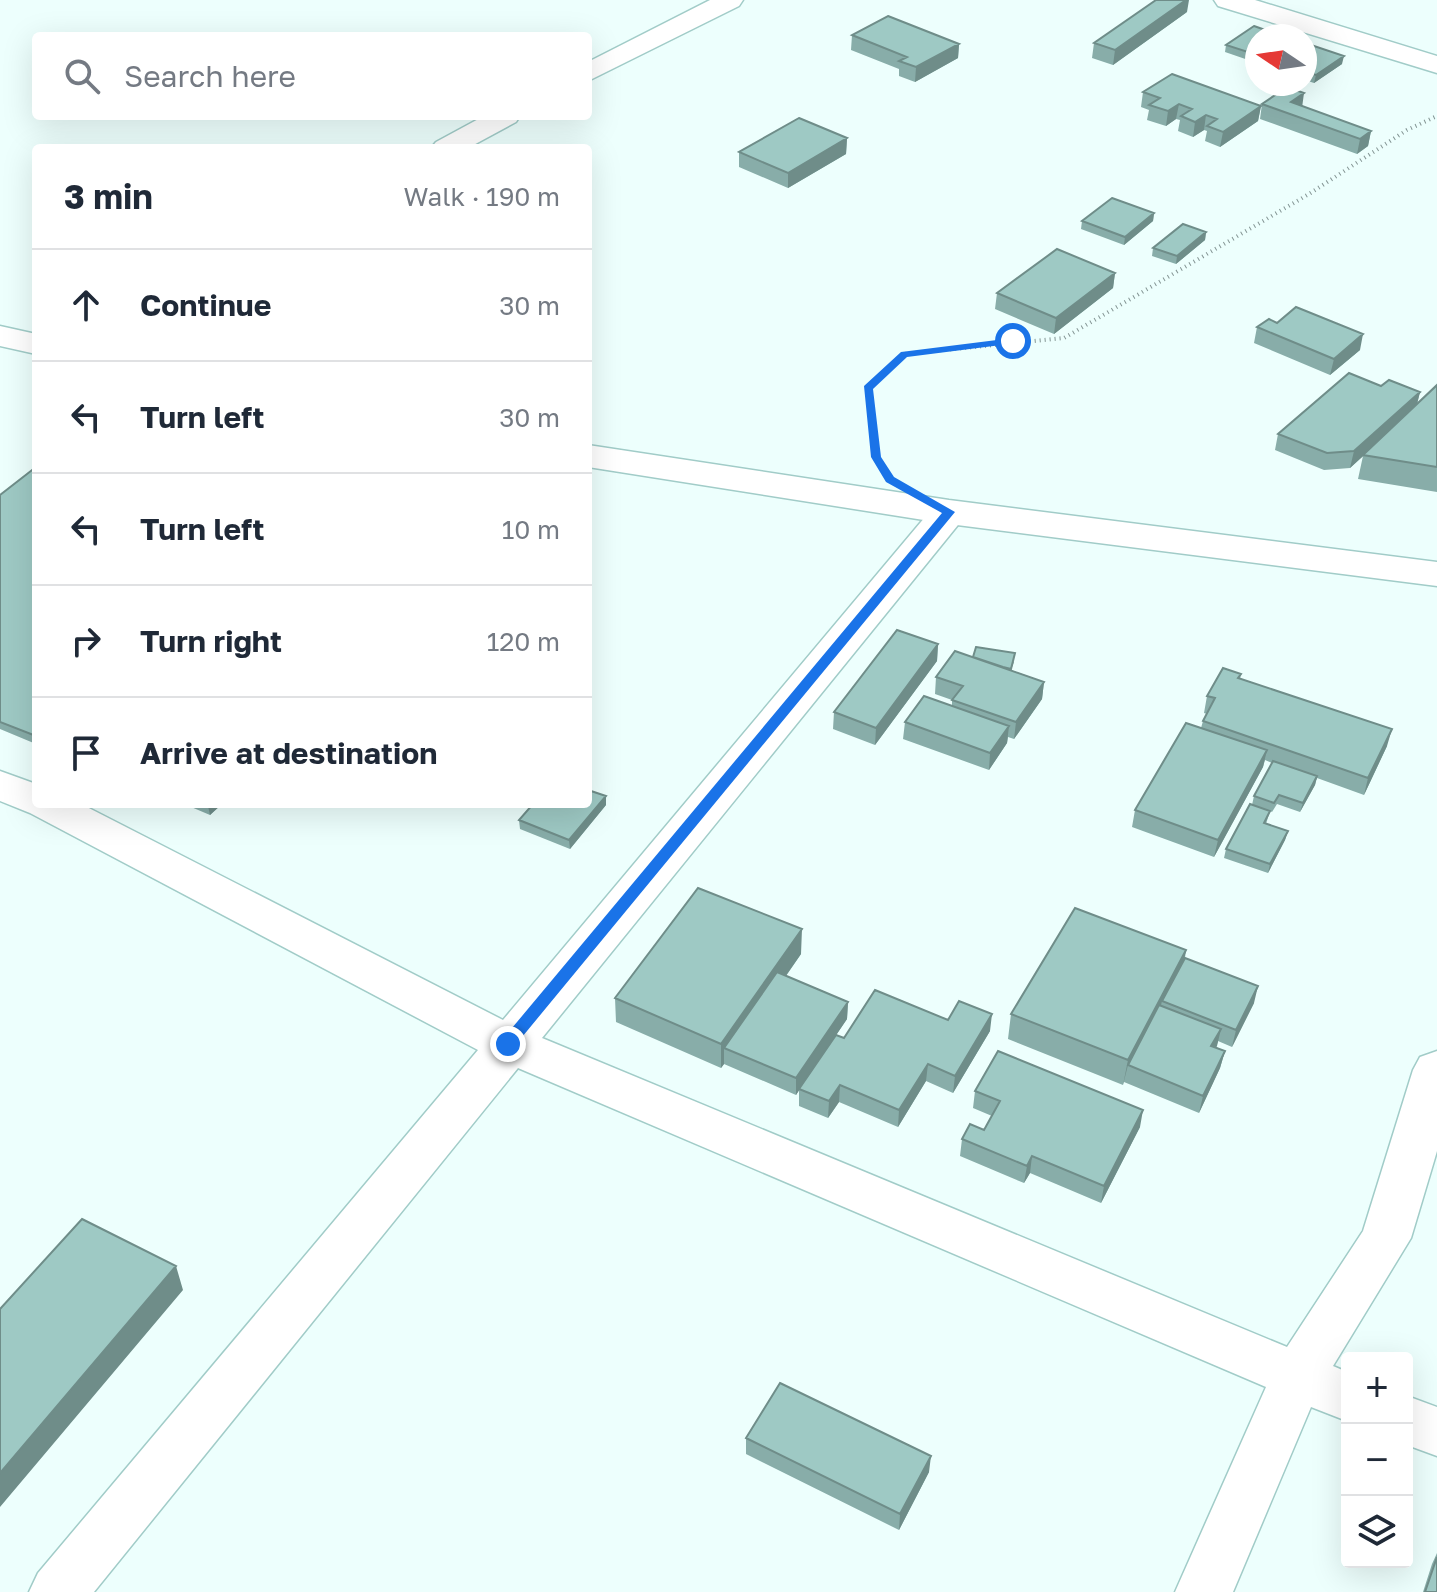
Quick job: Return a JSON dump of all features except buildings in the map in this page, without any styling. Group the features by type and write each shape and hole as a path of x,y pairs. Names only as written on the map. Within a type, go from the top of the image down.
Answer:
{"main road":[{"path":"0,336 32,343"},
{"path":"592,457 949,512 1437,574"}],"street":[{"path":"592,71 730,0"},
{"path":"1227,0 1437,65"},
{"path":"454,144 498,120"},
{"path":"58,1592 949,512"},
{"path":"0,785 32,798"},
{"path":"54,808 508,1044 1341,1395"},
{"path":"1204,1592 1297,1377 1386,1238 1437,1070"},
{"path":"1413,1422 1437,1432"}],"path":[{"path":"883,468 876,457 868,388 904,354 1064,338 1309,194 1407,130 1437,116"}],"route":[{"path":"508,1044 949,512 890,480 876,457 868,388 904,354 1013,341"}]}
